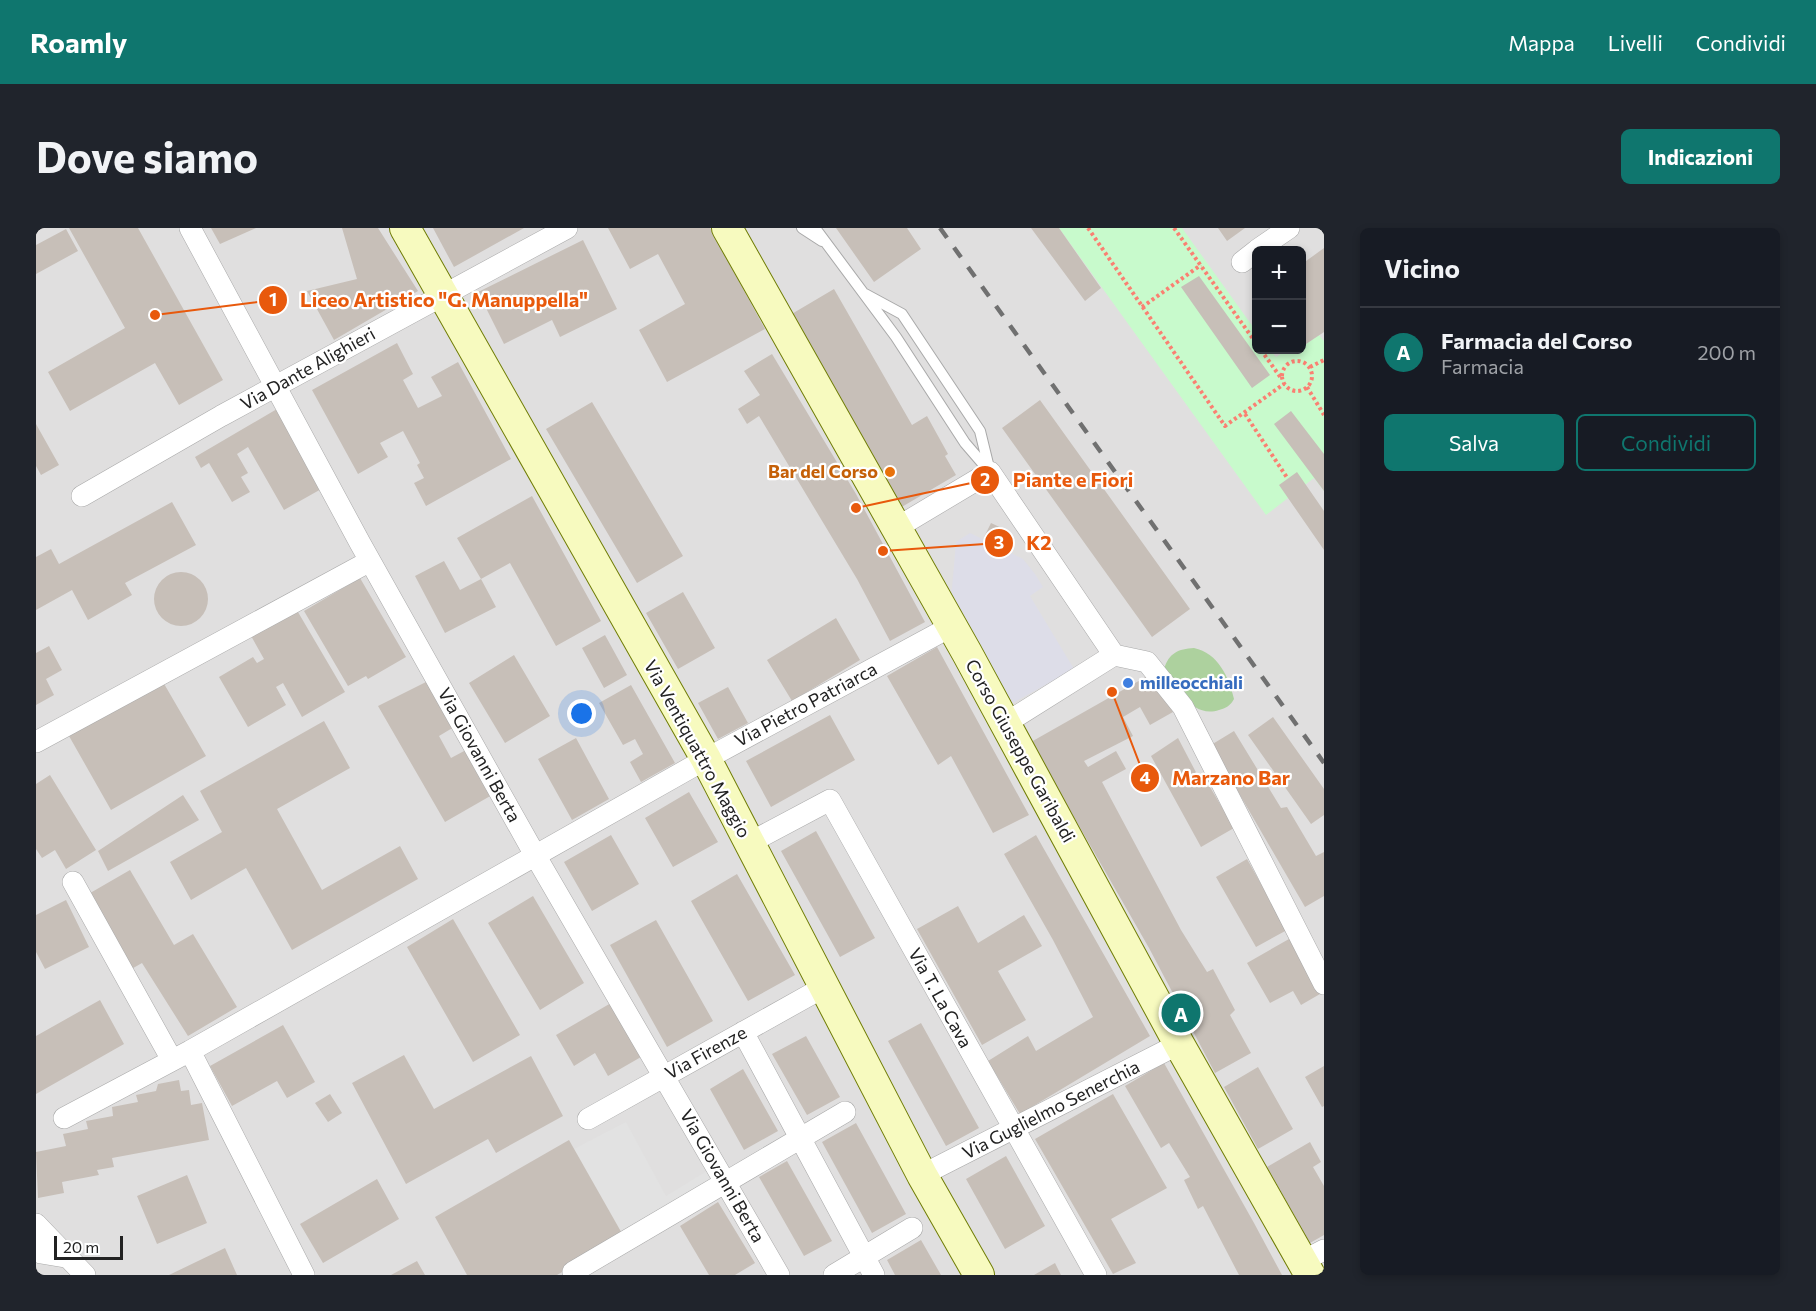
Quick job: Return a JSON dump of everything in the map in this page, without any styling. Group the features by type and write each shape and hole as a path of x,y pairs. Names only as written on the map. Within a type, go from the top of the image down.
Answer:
{"main road":[{"name":"Via Ventiquattro Maggio","path":"405,228 706,759 922,1175 979,1275"},
{"name":"Corso Giuseppe Garibaldi","path":"727,228 1006,723 1179,1044 1312,1262"}],"street":[{"name":"Via Giovanni Berta","path":"190,228 370,561 536,855 779,1275"},
{"name":"Via Dante Alighieri","path":"82,496 277,386 567,228"},
{"path":"1263,246 1289,228"},
{"path":"893,523 908,521 990,472 1114,655 1147,663 1183,707 1324,984"},
{"path":"36,742 370,561"},
{"name":"Via Pietro Patriarca","path":"64,1118 181,1056 706,759 952,626"},
{"path":"1006,723 1114,655"},
{"name":"Via T. La Cava","path":"749,843 830,800 1096,1275"},
{"path":"73,882 181,1056 304,1275"},
{"name":"Via Firenze","path":"588,1119 824,987"},
{"path":"743,1032 869,1266"},
{"name":"Via Guglielmo Senerchia","path":"922,1175 1179,1044"},
{"path":"573,1272 845,1112"},
{"path":"36,1224 85,1275"},
{"path":"834,1275 869,1266 912,1228"},
{"path":"36,1248 41,1253 66,1257"}],"lane":[{"path":"802,228 827,245"},
{"path":"815,228 896,337 965,443 990,472"},
{"path":"861,292 902,314 980,431 990,472"}],"path":[{"path":"1088,228 1225,426 1245,414 1283,382 1284,369 1290,362 1299,360 1310,367 1312,379 1307,387 1292,390 1283,382 1264,354"},
{"path":"1174,228 1252,336"},
{"path":"1142,308 1201,265"},
{"path":"1310,367 1324,360"},
{"path":"1307,387 1324,415"},
{"path":"1245,414 1288,479"}],"shaded area":[{"path":"36,228 1324,228 1324,1275 36,1275"},
{"path":"970,533 1023,559 1035,574 1043,587 1030,596 1074,669 1011,704 951,600 956,542"},
{"path":"626,1122 666,1196 707,1171 714,1183 624,1237 574,1149"}],"green space":[{"path":"1059,228 1182,228 1252,325 1252,354 1273,354 1276,357 1281,354 1306,354 1306,344 1319,335 1324,341 1324,491 1314,478 1266,515"},
{"path":"1194,648 1210,655 1221,667 1234,699 1226,707 1209,712 1201,710 1186,699 1164,669 1175,653 1183,649"}],"building":[{"path":"69,228 138,228 223,380 179,405 155,363 70,411 48,372 125,328"},
{"path":"211,228 256,228 220,244"},
{"path":"342,228 378,228 418,291 334,340 307,291 357,279"},
{"path":"433,228 524,228 454,267"},
{"path":"608,228 710,228 765,329 667,382 639,330 685,304 658,254 630,269"},
{"path":"836,228 907,228 921,249 874,282"},
{"path":"1031,228 1059,228 1101,288 1085,301"},
{"path":"1218,228 1245,228 1227,241"},
{"path":"66,229 78,251 36,274 36,245"},
{"path":"583,240 617,309 560,337 552,320 504,344 478,292"},
{"path":"1324,248 1324,332 1306,344 1306,300 1306,261"},
{"path":"1199,276 1252,350 1252,354 1255,354 1270,375 1252,388 1181,287"},
{"path":"834,289 912,425 927,416 948,454 945,456 956,475 900,508 790,315"},
{"path":"397,343 413,374 403,380 418,408 442,396 431,377 458,362 511,459 426,506 414,483 424,478 417,465 420,463 403,431 380,443 388,457 358,474 312,390"},
{"path":"772,354 856,494 925,622 890,641 857,579 759,416 747,424 738,409 760,395 744,371"},
{"path":"1040,400 1190,609 1152,637 1002,428"},
{"path":"592,402 683,556 637,583 546,429"},
{"path":"277,409 323,488 284,510 248,447 237,454 248,473 241,477 250,492 232,502 209,463 201,468 195,457"},
{"path":"1291,411 1324,454 1324,491 1274,424"},
{"path":"36,424 59,465 41,475 36,466"},
{"path":"1297,472 1324,511 1324,550 1279,485"},
{"path":"532,496 601,621 556,646 510,563 481,579 457,538"},
{"path":"172,502 196,545 125,583 132,595 88,620 72,590 36,610 36,557 51,549 59,564"},
{"path":"991,523 1008,531 1001,546 984,537"},
{"path":"444,561 460,590 481,579 496,607 445,633 415,576"},
{"path":"181,572 191,574 200,580 206,589 208,599 206,609 200,618 191,624 181,626 171,624 162,618 156,609 154,599 156,589 162,580 171,574"},
{"path":"360,578 406,657 368,679 366,676 348,686 304,611"},
{"path":"683,592 715,648 678,669 646,613"},
{"path":"295,607 345,692 302,717 283,683 276,687 286,705 248,727 219,677 253,657 257,663 264,659 250,634"},
{"path":"836,618 860,660 792,701 767,660"},
{"path":"605,635 627,675 604,688 582,648"},
{"path":"49,646 62,670 46,679 54,695 36,705 36,653"},
{"path":"937,647 1029,815 993,833 951,756 938,765 887,676"},
{"path":"514,655 550,716 505,743 469,683"},
{"path":"1151,674 1173,712 1150,725 1140,707 1123,717 1133,736 1084,761 1088,767 1116,751 1126,769 1102,782 1181,930 1207,972 1213,969 1235,1010 1230,1015 1251,1053 1215,1073 1149,948 1031,742"},
{"path":"428,681 454,727 439,736 451,758 466,750 492,795 445,822 378,706"},
{"path":"163,682 206,756 111,810 69,736"},
{"path":"631,685 675,763 641,782 630,762 643,754 635,739 623,745 599,703"},
{"path":"728,687 748,723 718,739 698,703"},
{"path":"830,715 855,760 771,807 746,761"},
{"path":"1273,717 1324,789 1324,815 1311,824 1248,735"},
{"path":"324,721 350,768 277,809 322,890 400,846 418,879 292,950 246,868 191,900 170,862 222,832 200,791"},
{"path":"1234,731 1281,808 1287,807 1316,856 1324,852 1324,896 1305,907 1211,745"},
{"path":"576,738 609,799 572,820 538,759"},
{"path":"1178,738 1199,778 1203,775 1234,828 1201,847 1151,756"},
{"path":"50,775 96,850 66,869 55,850 42,858 36,849 36,784"},
{"path":"689,792 718,842 673,867 645,818"},
{"path":"183,795 199,820 108,871 98,851"},
{"path":"816,831 875,938 840,957 781,851"},
{"path":"611,835 639,884 592,911 564,862"},
{"path":"1036,835 1150,1036 1020,1114 988,1061 1028,1036 1036,1051 1093,1017 1004,854"},
{"path":"1247,859 1287,930 1256,947 1216,877"},
{"path":"130,870 174,945 193,934 237,1007 188,1036 142,963 128,971 85,896"},
{"path":"737,874 795,975 748,1001 691,901"},
{"path":"533,896 584,983 540,1010 488,923"},
{"path":"66,900 89,947 45,969 36,952 36,915"},
{"path":"958,906 978,943 1024,915 1042,946 998,971 1026,1020 982,1045 917,929"},
{"path":"453,919 520,1035 473,1062 407,947"},
{"path":"656,920 713,1021 667,1047 610,945"},
{"path":"1289,939 1320,994 1301,1005 1293,991 1270,1003 1247,963"},
{"path":"100,1000 124,1044 36,1094 36,1036"},
{"path":"611,1003 641,1057 608,1076 595,1053 574,1066 556,1035"},
{"path":"921,1023 979,1128 946,1146 888,1041"},
{"path":"283,1025 315,1082 287,1098 277,1081 232,1106 210,1066"},
{"path":"806,1036 840,1097 807,1115 772,1054"},
{"path":"404,1055 434,1109 531,1056 563,1116 496,1153 488,1139 406,1184 352,1083"},
{"path":"1164,1063 1282,1275 1239,1275 1203,1206 1198,1209 1184,1180 1190,1177 1169,1143 1161,1148 1125,1086"},
{"path":"1324,1066 1324,1106 1322,1107 1305,1077"},
{"path":"1258,1067 1293,1129 1258,1149 1224,1087"},
{"path":"743,1069 778,1131 744,1150 710,1089"},
{"path":"179,1080 181,1091 189,1090 191,1105 202,1103 209,1140 112,1158 114,1167 97,1170 99,1175 62,1182 64,1193 38,1198 36,1152 66,1146 63,1134 88,1129 86,1121 113,1116 112,1107 138,1102 136,1095 156,1091 158,1084"},
{"path":"330,1094 342,1113 328,1122 315,1103"},
{"path":"1113,1094 1167,1188 1111,1219 1136,1263 1113,1274 1035,1139"},
{"path":"856,1123 906,1214 872,1233 822,1142"},
{"path":"569,1140 624,1237 557,1275 467,1275 435,1217"},
{"path":"1310,1142 1321,1162 1313,1167 1324,1186 1324,1235 1310,1243 1267,1167"},
{"path":"1006,1156 1045,1226 1005,1249 966,1179"},
{"path":"787,1161 832,1241 804,1256 759,1177"},
{"path":"187,1175 207,1223 157,1244 137,1196"},
{"path":"377,1179 399,1219 323,1263 300,1224"},
{"path":"718,1202 755,1263 735,1275 709,1275 680,1226"},
{"path":"921,1240 941,1275 895,1275 887,1260"},
{"path":"225,1248 237,1275 169,1275"},
{"path":"417,1261 425,1275 391,1275"},
{"path":"1055,1263 1061,1275 1034,1275"}],"railway":[{"path":"940,228 1324,763"}],"place":[{"name":"Liceo Artistico \"G. Manuppella\"","path":"155,315"},
{"name":"Bar del Corso","path":"890,472"},
{"name":"Piante e Fiori","path":"856,508"},
{"name":"K2","path":"883,551"},
{"name":"milleocchiali","path":"1128,683"},
{"name":"Marzano Bar","path":"1112,692"},
{"name":"Farmacia del Corso","path":"1181,1013"}]}
